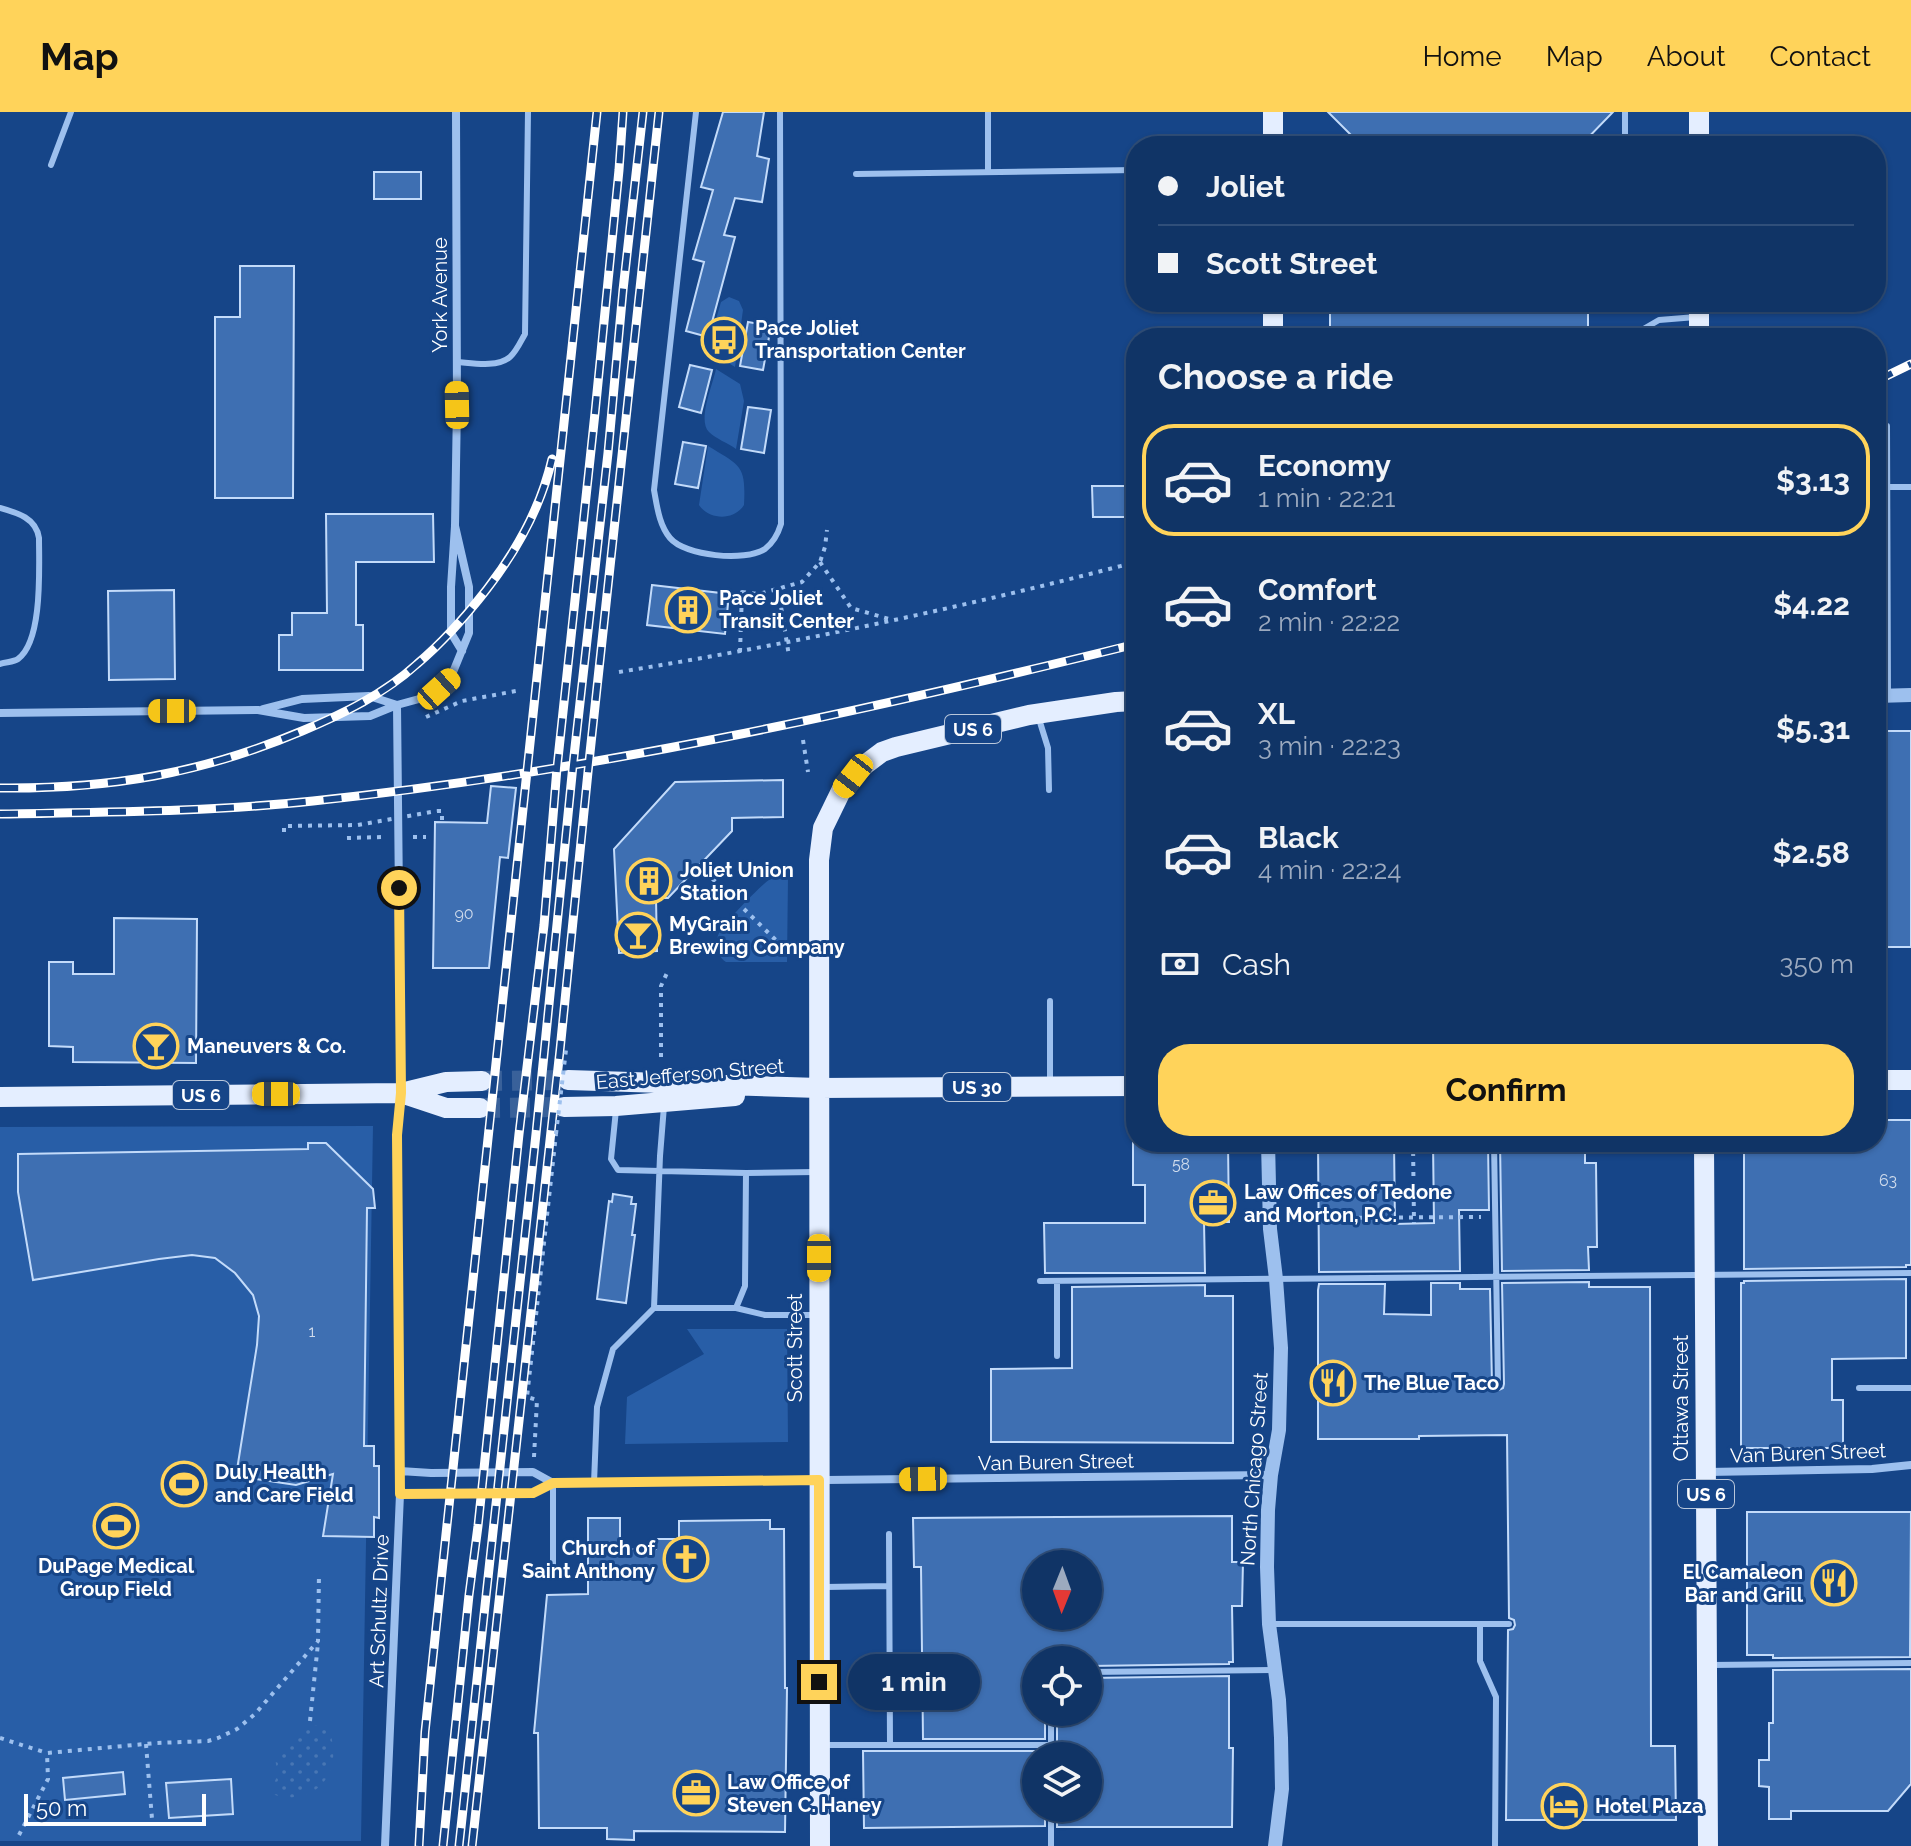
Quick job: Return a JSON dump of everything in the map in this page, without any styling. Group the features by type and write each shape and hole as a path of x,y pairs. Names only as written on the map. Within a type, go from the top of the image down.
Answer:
{"main road":[{"path":"1273,112 1273,136"},
{"path":"1699,112 1699,136"},
{"name":"US 6","path":"1038,714 1126,702"},
{"name":"Scott Street","path":"820,1846 819,860 823,828 842,789 882,752 1038,714"},
{"name":"East Jefferson Street","path":"568,1080 819,1088 1126,1086"},
{"path":"1886,1080 1911,1080"},
{"name":"US 6","path":"0,1097 401,1093 446,1082 482,1081"},
{"name":"East Jefferson Street","path":"564,1107 616,1106 819,1088"},
{"name":"US 6","path":"401,1093 446,1108 480,1108"},
{"name":"Ottawa Street","path":"1704,1152 1708,1846"}],"street":[{"name":"York Avenue","path":"456,112 457,362 451,633 462,651"},
{"name":"York Avenue","path":"258,710 304,718 370,716 439,689 451,677 469,633 469,587 455,526"},
{"path":"1886,696 1911,695"},
{"path":"0,713 258,710 302,699 369,696 397,705"},
{"name":"Art Schultz Drive","path":"385,1846 400,1494 397,1135 401,1093 397,705"},
{"name":"North Chicago Street","path":"1268,1152 1270,1229 1281,1348 1279,1430 1271,1475 1267,1567 1269,1624 1279,1700 1282,1789 1275,1846"},
{"name":"Van Buren Street","path":"1706,1472 1872,1469 1911,1465"},
{"name":"Van Buren Street","path":"400,1471 533,1472 553,1483"},
{"name":"Van Buren Street","path":"400,1494 533,1493 553,1483 1271,1475"}],"lane":[{"path":"51,165 71,112"},
{"path":"457,362 502,361 511,357 525,334 528,112"},
{"path":"696,112 654,490 658,512 671,539 696,551 743,557 765,549 776,538 781,524 780,112"},
{"path":"988,112 988,172"},
{"path":"1625,112 1625,136"},
{"path":"856,174 1126,170"},
{"path":"1645,328 1659,320 1699,319"},
{"path":"1886,529 1887,426"},
{"path":"1887,487 1911,487"},
{"path":"0,508 25,516 37,528 39,538 35,626 29,645 17,659 0,664 0,671"},
{"path":"1038,714 1048,748 1049,790"},
{"path":"1050,1001 1050,1086"},
{"path":"594,1483 597,1407 613,1349 654,1308 665,1102"},
{"path":"616,1106 611,1159 618,1170 819,1172"},
{"path":"1494,1152 1498,1384"},
{"path":"736,1308 745,1286 746,1173"},
{"path":"1040,1281 1911,1273"},
{"path":"1057,1281 1057,1356"},
{"path":"654,1308 736,1308 765,1315 819,1315"},
{"path":"1859,1388 1911,1388"},
{"path":"553,1483 553,1575"},
{"path":"889,1534 890,1745"},
{"path":"819,1587 889,1586"},
{"path":"1269,1624 1509,1624"},
{"path":"1477,1624 1480,1661 1496,1697 1495,1846"},
{"path":"1707,1665 1911,1663"},
{"path":"1102,1672 1275,1670"},
{"path":"820,1745 1022,1745"},
{"path":"1051,1822 1051,1846"}],"path":[{"path":"740,652 742,592 759,594 802,582 820,562 827,530"},
{"path":"820,562 851,608 891,620"},
{"path":"619,672 740,652 1024,591 1126,565"},
{"path":"778,588 789,656"},
{"path":"426,717 462,701 516,691"},
{"path":"803,740 808,772"},
{"path":"284,832 284,826 358,825 437,811 442,811 442,822"},
{"path":"347,838 382,837"},
{"path":"413,837 426,837"},
{"path":"698,865 720,886"},
{"path":"744,909 788,952"},
{"path":"661,1057 661,986 667,973"},
{"path":"534,1443 537,1400 527,1397 566,1050"},
{"path":"1413,1152 1414,1221"},
{"path":"1395,1189 1434,1189"},
{"path":"1309,1218 1414,1221 1495,1217"},
{"path":"310,1721 318,1641 319,1573"},
{"path":"0,1738 47,1753 208,1741 228,1734 255,1714 318,1641"},
{"path":"146,1744 152,1819"},
{"path":"19,1835 48,1779 47,1753"}],"shaded area":[{"path":"729,297 739,301 743,310 735,367 714,354 710,340 721,302"},
{"path":"716,369 740,384 744,401 736,449 706,427 705,411"},
{"path":"708,446 734,463 742,474 744,505 728,516 709,514 699,505"},
{"path":"788,877 787,962 726,962 720,956 717,945 722,929 765,883 774,878"},
{"name":"Duly Health and Care Field","path":"373,1126 361,1841 0,1841 0,1127"},
{"path":"687,1329 787,1329 788,1442 625,1444 627,1397 704,1354"},
{"path":"308,1725 329,1727 333,1759 325,1780 310,1793 301,1796 270,1793 278,1774 275,1759"}],"building":[{"path":"723,112 764,112 757,156 769,159 762,202 735,198 724,235 735,237 708,337 686,331 704,262 693,259 713,190 701,187"},
{"path":"1328,112 1613,112 1590,136 1352,136"},
{"path":"374,172 421,172 421,199 374,199"},
{"path":"240,266 294,266 293,498 215,498 215,317 240,317"},
{"path":"1330,312 1588,312 1588,328 1330,328"},
{"path":"748,322 771,326 763,370 740,366"},
{"path":"690,365 712,370 701,413 679,407"},
{"path":"748,407 771,410 764,453 741,449"},
{"path":"683,442 706,446 698,488 675,484"},
{"path":"1092,486 1126,486 1126,517 1093,517"},
{"path":"326,514 433,514 434,562 356,562 356,625 363,625 363,670 279,670 279,635 292,635 292,613 327,613"},
{"name":"Pace Joliet Transit Center","path":"652,585 729,594 725,634 647,625"},
{"path":"174,590 175,679 109,680 108,591"},
{"path":"1886,731 1911,731 1911,947 1886,947"},
{"name":"Joliet Union Station","path":"783,780 783,817 732,818 732,831 668,898 656,898 657,951 619,953 614,849 675,782"},
{"path":"491,786 516,788 508,858 500,857 489,968 433,968 435,822 487,823"},
{"path":"114,918 197,919 196,1063 73,1062 73,1047 49,1046 49,962 73,962 73,974 114,974"},
{"path":"1886,1120 1911,1120 1911,1265 1744,1269 1744,1152 1886,1152"},
{"name":"Duly Health and Care Field","path":"308,1143 326,1143 373,1189 375,1208 367,1208 364,1446 374,1446 374,1466 379,1466 379,1518 374,1517 374,1537 323,1536 333,1474 296,1485 236,1476 259,1316 253,1295 235,1273 215,1258 192,1255 33,1280 18,1192 18,1154 308,1149"},
{"path":"1133,1152 1228,1152 1229,1222 1204,1222 1205,1273 1045,1273 1044,1223 1145,1223 1145,1185 1133,1185"},
{"path":"1318,1152 1394,1152 1395,1224 1434,1223 1433,1152 1488,1152 1489,1210 1459,1210 1460,1271 1319,1272"},
{"path":"1500,1152 1585,1152 1585,1163 1596,1163 1597,1247 1588,1247 1589,1270 1502,1271"},
{"path":"613,1194 632,1197 631,1204 636,1204 626,1303 597,1299 609,1201 612,1202"},
{"path":"1906,1279 1906,1358 1832,1359 1832,1400 1843,1400 1843,1448 1741,1448 1741,1283"},
{"path":"1589,1282 1589,1287 1650,1287 1651,1746 1675,1746 1676,1820 1506,1820 1508,1630 1515,1625 1514,1620 1509,1618 1507,1435 1318,1439 1319,1284 1385,1284 1384,1314 1431,1315 1431,1283 1460,1283 1460,1289 1490,1289 1492,1384 1494,1389 1499,1390 1504,1384 1502,1283"},
{"path":"1205,1285 1205,1296 1233,1296 1233,1443 991,1442 991,1369 1072,1368 1072,1287"},
{"path":"1747,1512 1911,1512 1910,1657 1773,1658 1773,1655 1747,1655"},
{"path":"1232,1516 1232,1562 1243,1562 1242,1606 1232,1606 1233,1662 1102,1666 1102,1646 1022,1646 1022,1726 1045,1726 1045,1739 923,1739 921,1567 914,1567 913,1518"},
{"path":"588,1518 620,1518 620,1549 656,1549 656,1539 679,1539 679,1521 770,1520 770,1529 784,1529 787,1688 785,1832 634,1831 634,1840 607,1839 607,1828 539,1828 538,1733 534,1733 547,1595 588,1594"},
{"path":"1911,1669 1911,1784 1888,1811 1791,1811 1791,1819 1769,1819 1769,1787 1759,1786 1759,1760 1769,1760 1773,1670"},
{"path":"1229,1676 1229,1748 1233,1748 1232,1827 1057,1827 1057,1822 1102,1822 1102,1742 1057,1742 1057,1726 1102,1726 1102,1678"},
{"path":"863,1751 1022,1751 1022,1822 1045,1822 1045,1826 864,1828"},
{"path":"123,1772 125,1794 65,1800 63,1778"},
{"path":"231,1779 233,1814 169,1818 166,1783"}],"tunnel":[{"path":"482,1081 568,1080"},
{"path":"480,1108 564,1107"}],"railway":[{"path":"419,1846 425,1732 597,112"},
{"path":"443,1846 544,925 623,112"},
{"path":"459,1846 643,112"},
{"path":"472,1846 659,112"},
{"path":"1886,376 1911,364"},
{"path":"0,788 79,786 191,768 302,731 377,694 436,647 487,589 527,527 552,459"},
{"path":"0,814 274,805 521,774 727,737 932,693 1126,646"}],"place":[{"name":"Pace Joliet Transportation Center","path":"724,340"},
{"name":"Pace Joliet Transit Center","path":"688,610"},
{"name":"Joliet Union Station","path":"649,881"},
{"name":"MyGrain Brewing Company","path":"638,935"},
{"name":"Maneuvers & Co.","path":"156,1046"},
{"name":"Law Offices of Tedone and Morton, P.C.","path":"1213,1203"},
{"name":"The Blue Taco","path":"1333,1383"},
{"name":"Duly Health and Care Field","path":"184,1484"},
{"name":"DuPage Medical Group Field","path":"116,1526"},
{"name":"Church of Saint Anthony","path":"686,1559"},
{"name":"El Camaleon Bar and Grill","path":"1834,1583"},
{"name":"Law Office of Steven C. Haney","path":"696,1793"},
{"name":"Hotel Plaza","path":"1564,1806"}],"route":[{"path":"399,888 401,1093 397,1135 400,1494 533,1493 553,1483 819,1480 819,1682"}]}
